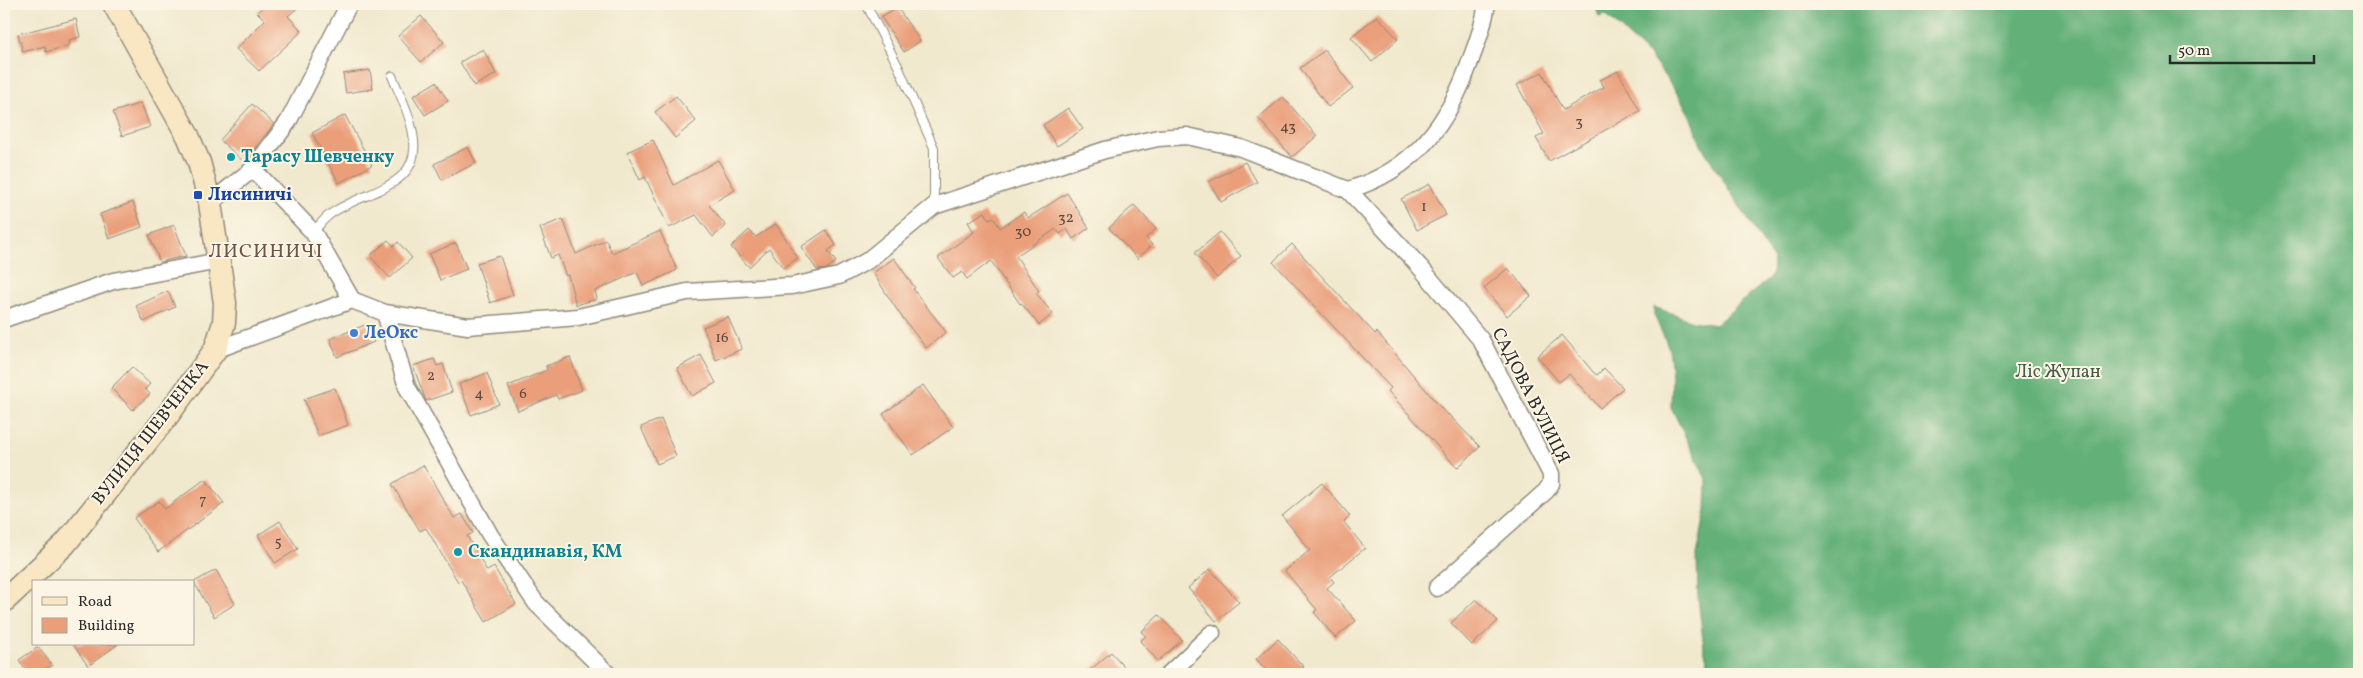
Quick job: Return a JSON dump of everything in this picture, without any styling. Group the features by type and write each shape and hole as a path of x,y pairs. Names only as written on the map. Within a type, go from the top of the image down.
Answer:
{"main road":[{"name":"ВУЛИЦЯ ШЕВЧЕНКА","path":"4,601 65,544 193,382 215,350 224,323 225,303 210,203 199,162 188,136 114,4"}],"street":[{"path":"210,203 252,169 288,122 349,4"},
{"path":"252,169 313,232 352,300 385,313 468,326 578,317 687,292 792,286 839,276 867,261 934,206 1105,150 1158,138 1187,136 1242,148 1348,190 1371,183 1395,169 1416,153 1430,137 1463,84 1483,26 1487,4"},
{"name":"САДОВА ВУЛИЦЯ","path":"1348,190 1420,267 1481,340 1551,474 1551,484 1546,491 1437,588"},
{"path":"4,318 113,281 219,261"},
{"path":"215,350 352,300"},
{"path":"385,313 407,387 490,535 536,603 608,674"},
{"path":"1169,674 1212,633"}],"lane":[{"path":"866,4 898,66 934,148 934,206"},
{"path":"313,232 331,213 390,185 405,174 410,167 414,158 414,134 392,76"}],"green space":[{"name":"Ліс Жупан","path":"1595,4 2359,4 2359,674 1733,674 1709,666 1704,649 1698,597 1697,555 1706,509 1707,481 1671,407 1672,375 1669,348 1654,315 1654,307 1693,321 1715,325 1772,276 1773,259 1701,145 1690,116 1679,96 1650,56 1606,15 1599,17"}],"building":[{"path":"266,4 302,4 288,16 302,31 259,71 236,49 265,20 257,12"},
{"path":"897,7 920,41 904,52 881,17"},
{"path":"421,16 444,42 421,62 398,36"},
{"path":"1377,16 1398,39 1372,62 1351,37"},
{"path":"76,19 80,37 69,40 70,45 46,52 45,46 23,52 18,34"},
{"path":"483,49 496,74 474,86 460,62"},
{"path":"1325,50 1353,88 1328,107 1300,68"},
{"path":"370,70 373,89 346,93 343,74"},
{"path":"1618,71 1640,111 1549,161 1536,138 1544,134 1517,85 1542,72 1563,110 1604,87 1600,80"},
{"path":"436,82 448,101 425,115 413,96"},
{"path":"676,96 696,121 675,138 655,112"},
{"path":"1283,97 1317,136 1292,157 1258,118"},
{"path":"141,103 150,127 122,136 113,112"},
{"path":"252,104 274,124 244,162 220,140"},
{"path":"1068,108 1083,129 1057,146 1043,125"},
{"path":"345,115 372,165 339,183 312,133"},
{"path":"653,140 674,185 718,160 735,190 709,205 726,226 713,237 696,215 669,228 645,177 640,180 627,152"},
{"path":"468,147 476,163 442,180 434,164"},
{"path":"1245,162 1257,182 1221,202 1209,182"},
{"path":"1430,184 1446,215 1417,230 1401,199"},
{"path":"1067,193 1089,228 1073,239 1067,229 1060,234 1056,229 1016,256 1039,291 1036,293 1053,314 1039,325 1020,304 991,261 967,279 962,272 953,278 938,258 974,232 968,222 985,212 989,219 993,217 1000,228 1024,212 1028,218"},
{"path":"133,202 142,227 109,239 100,214"},
{"path":"1134,205 1156,229 1146,238 1152,245 1138,259 1109,228"},
{"path":"563,219 576,254 606,240 612,253 660,231 677,270 643,286 637,272 595,291 597,299 576,305 568,275 566,276 558,255 551,258 540,228"},
{"path":"776,224 798,258 783,268 769,248 749,267 731,247 749,230 756,237"},
{"path":"174,225 186,256 160,262 149,235"},
{"path":"826,230 836,245 828,251 836,262 826,269 817,270 801,247"},
{"path":"1220,232 1241,256 1217,278 1195,253"},
{"path":"388,240 394,246 398,242 412,258 390,278 370,256"},
{"path":"456,243 467,269 440,280 429,254"},
{"path":"1292,244 1375,334 1377,332 1447,415 1480,447 1457,468 1388,391 1391,388 1273,262"},
{"path":"500,256 513,295 490,303 477,263"},
{"path":"894,258 915,288 913,289 946,332 926,348 899,313 873,273"},
{"path":"1508,268 1531,296 1507,316 1484,288"},
{"path":"168,291 175,307 144,322 136,306"},
{"path":"728,317 742,349 716,360 703,327"},
{"path":"367,324 374,342 337,357 330,339"},
{"path":"1562,335 1594,373 1597,375 1604,368 1623,388 1600,408 1569,374 1559,382 1537,356"},
{"path":"701,355 716,383 692,396 677,368"},
{"path":"570,357 582,390 558,399 556,395 518,411 508,386 547,370 546,366"},
{"path":"434,359 437,366 443,364 452,392 426,401 413,366"},
{"path":"132,367 150,384 145,389 150,394 133,410 111,388"},
{"path":"487,373 499,404 471,415 459,384"},
{"path":"923,385 953,427 913,455 883,414"},
{"path":"335,388 348,425 318,436 304,399"},
{"path":"661,419 676,456 657,464 641,427"},
{"name":"Скандинавія, КМ","path":"423,465 454,518 462,514 473,533 467,536 487,571 494,567 516,604 486,622 461,580 458,582 426,528 420,531 392,484"},
{"path":"205,479 224,503 158,552 134,518 159,501 165,509"},
{"path":"1322,483 1350,516 1344,522 1365,548 1330,577 1334,582 1327,588 1356,621 1335,638 1314,612 1317,610 1285,571 1310,550 1282,516"},
{"path":"280,521 298,549 275,563 258,535"},
{"path":"1210,569 1239,602 1216,621 1188,588"},
{"path":"216,570 235,604 214,617 195,581"},
{"path":"1476,599 1498,621 1472,645 1451,623"},
{"path":"1159,615 1182,640 1158,661 1140,641 1146,636 1141,632"},
{"path":"1278,639 1304,667 1295,674 1270,674 1256,659"},
{"path":"74,646 115,646 88,666"},
{"path":"38,647 52,665 39,674 29,674 19,660"},
{"path":"1111,652 1131,674 1086,674"}],"place":[{"name":"Тарасу Шевченку","path":"231,157"},
{"name":"Лисиничі","path":"198,195"},
{"name":"ЛеОкс","path":"354,333"},
{"name":"Скандинавія, КМ","path":"458,552"}],"district":[{"name":"ЛИСИНИЧІ","path":"266,252"}]}
